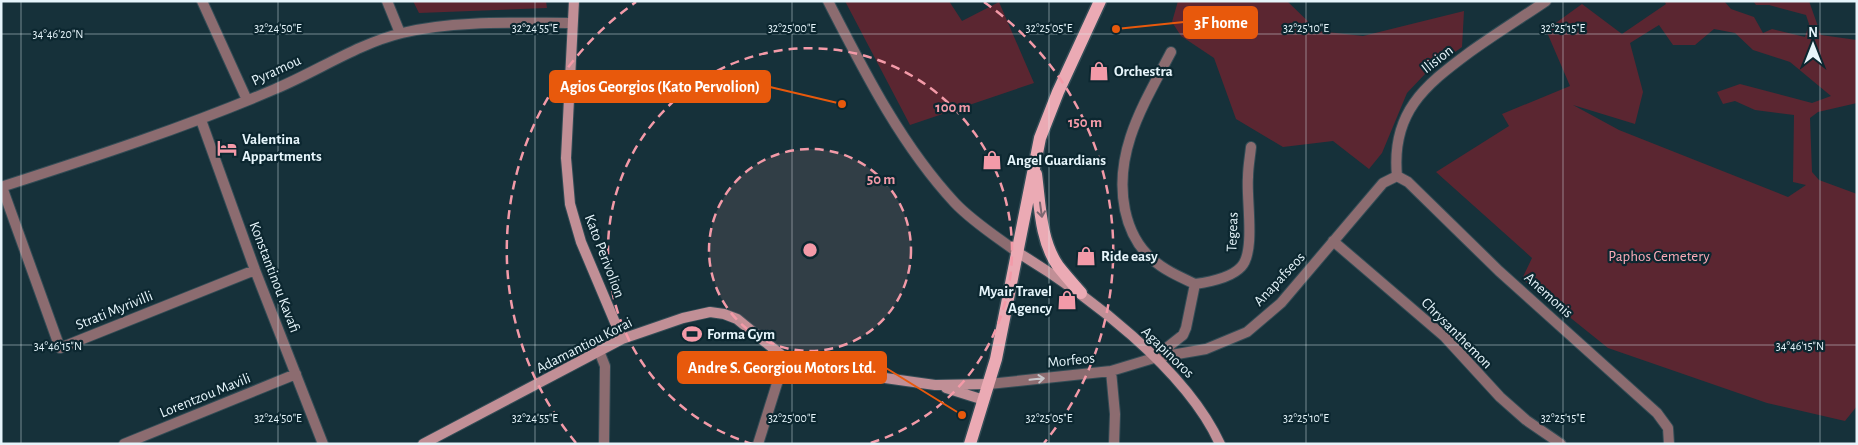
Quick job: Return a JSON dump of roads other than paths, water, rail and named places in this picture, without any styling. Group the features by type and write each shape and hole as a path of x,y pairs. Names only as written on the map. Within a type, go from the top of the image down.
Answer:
{"main road":[{"name":"Kato Perivolion","path":"574,1 566,158 570,204 581,242 622,339"},
{"path":"970,444 989,384 1018,252 1040,138 1058,92 1100,1"},
{"path":"1034,162 1044,235 1058,265 1081,293"},
{"name":"Agapinoros","path":"1018,252 1081,293 1154,358 1191,395 1220,444"},
{"name":"Adamantiou Korai","path":"423,444 622,339 697,314 724,314 748,326 785,358"},
{"path":"785,358 828,370 935,384 989,384"},
{"path":"935,384 984,400"}],"street":[{"path":"202,1 247,100"},
{"path":"388,1 400,33"},
{"path":"828,1 888,110 918,159 956,204 1018,252"},
{"name":"Ilision","path":"1396,176 1395,160 1399,138 1408,111 1424,89 1508,25 1546,1"},
{"name":"Pyramou","path":"2,187 201,120 277,88 368,43 400,33 422,28 572,23"},
{"path":"1154,358 1183,334 1186,328 1195,284 1170,272 1152,259 1135,239 1127,221 1123,200 1122,173 1128,140 1136,118 1171,52"},
{"name":"Konstantinou Kavafi","path":"201,120 255,270 323,444"},
{"name":"Tegeas","path":"1195,284 1214,281 1240,269 1246,261 1248,241 1248,177 1251,146"},
{"name":"Anapafseos","path":"1154,358 1206,349 1247,332 1281,303 1383,183 1396,176"},
{"name":"Anemonis","path":"1396,176 1408,182 1499,271 1657,413 1668,428 1669,444"},
{"name":"Strati Myrivilli","path":"2,187 60,348 255,270"},
{"name":"Chrysanthemon","path":"1333,241 1445,337 1500,397 1526,420 1561,444"},
{"path":"599,351 605,366 604,444"},
{"path":"758,444 785,358"},
{"name":"Morfeos","path":"989,384 1111,371 1154,358"},
{"path":"1111,371 1115,414 1114,444"},
{"name":"Lorentzou Mavili","path":"124,444 296,374"}],"place":[{"name":"3F home","path":"1116,29"},
{"name":"Orchestra","path":"1099,71"},
{"name":"Agios Georgios (Kato Pervolion)","path":"842,104"},
{"name":"Valentina Appartments","path":"227,148"},
{"name":"Angel Guardians","path":"992,160"},
{"name":"Ride easy","path":"1086,256"},
{"name":"Myair Travel Agency","path":"1067,300"},
{"name":"Forma Gym","path":"692,334"},
{"name":"Andre S. Georgiou Motors Ltd.","path":"962,415"}],"park label":[{"name":"Paphos Cemetery","path":"1659,256"}]}
